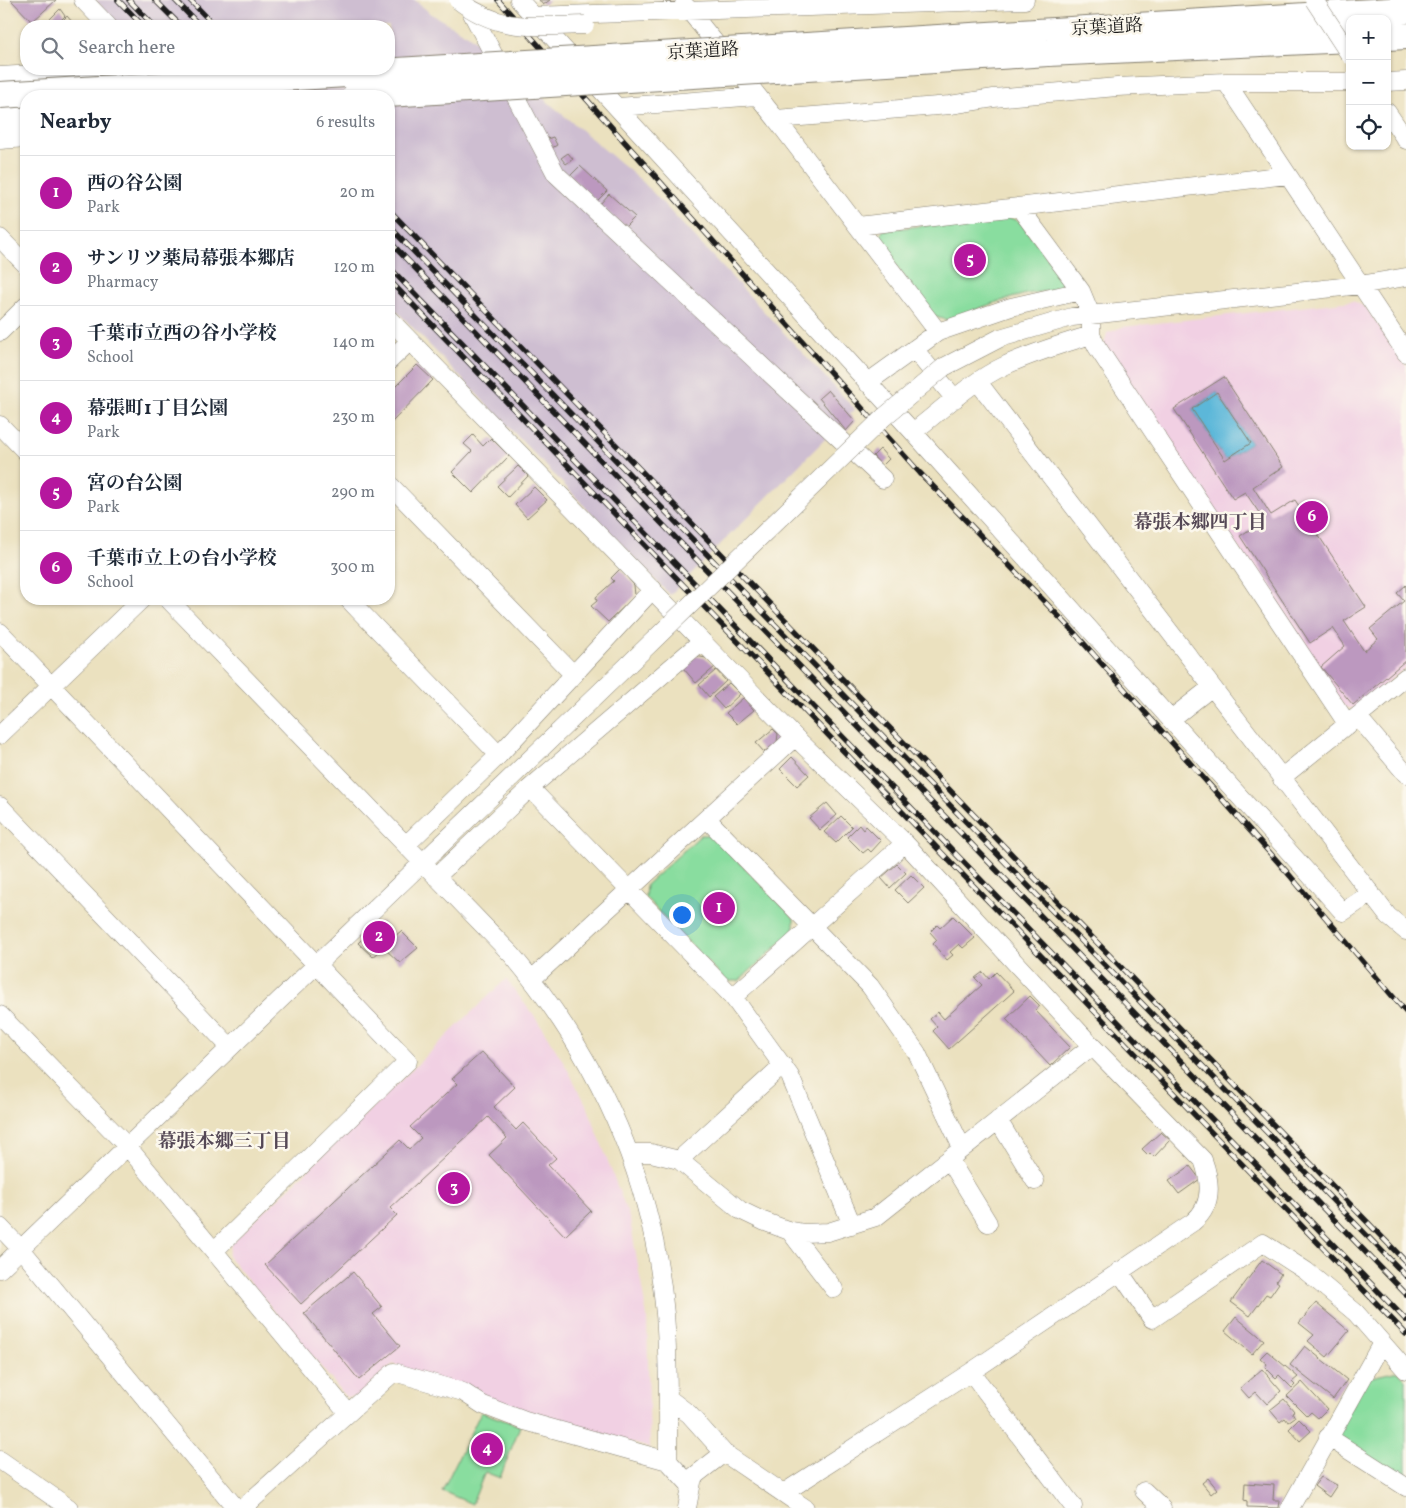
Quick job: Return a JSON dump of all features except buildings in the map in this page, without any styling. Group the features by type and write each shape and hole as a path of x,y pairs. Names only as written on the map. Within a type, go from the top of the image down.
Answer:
{"highway":[{"name":"京葉道路","path":"395,93 1043,42 1406,10"},
{"path":"1391,37 1406,36"},
{"name":"京葉道路","path":"395,75 1043,42 1346,39"},
{"name":"京葉道路","path":"98,90 394,75"},
{"name":"京葉道路","path":"0,95 20,94"},
{"path":"0,119 20,117"}],"street":[{"path":"83,0 102,20"},
{"path":"458,0 507,25 549,28 689,11 842,3 1025,0"},
{"path":"465,0 556,174 883,479"},
{"path":"519,0 619,107 913,432 1343,912 1370,893"},
{"path":"1314,0 1346,49"},
{"path":"533,16 638,6 689,11 776,119 938,332"},
{"path":"0,76 20,75"},
{"path":"155,75 170,90"},
{"path":"776,119 950,105 994,98 1117,87 1226,82 1346,82"},
{"path":"1226,82 1406,354"},
{"path":"1391,82 1406,82"},
{"path":"619,107 756,96"},
{"path":"1391,118 1406,140"},
{"path":"0,140 20,138"},
{"path":"858,226 1287,175"},
{"path":"1019,207 1081,291 1092,315 1091,335 1097,347 1353,721 1406,774"},
{"path":"0,238 20,259"},
{"path":"0,1269 884,417 944,367 1000,338 1072,317 1360,285 1406,277"},
{"path":"867,383 938,332 1011,306 1081,291"},
{"path":"0,332 20,312"},
{"path":"395,325 795,737 905,843 1092,1046 1203,1160 1208,1175 1209,1192 1207,1205 1202,1215 970,1372 784,1492"},
{"path":"913,432 978,382 1003,366 1091,335"},
{"path":"395,355 410,341"},
{"path":"914,349 955,399"},
{"path":"978,382 1370,893 1388,916 1406,931"},
{"path":"0,425 20,446"},
{"path":"395,490 574,675"},
{"path":"406,845 499,756 653,589"},
{"path":"0,735 136,605"},
{"path":"174,605 422,861 532,979 579,1047 609,1102 630,1153 641,1188 661,1279 665,1315 668,1461"},
{"path":"354,605 499,756"},
{"path":"0,632 317,963 408,1061 215,1250"},
{"path":"436,877 530,788 702,641"},
{"path":"1281,778 1406,677"},
{"path":"1171,719 1212,687"},
{"path":"532,979 795,737"},
{"path":"530,788 732,996 783,1065 790,1076 852,1226"},
{"path":"0,806 230,1047"},
{"path":"707,819 870,986 896,1020 917,1053 956,1154 988,1223"},
{"path":"732,996 905,843"},
{"path":"0,1015 127,1146 348,1413"},
{"path":"630,1153 651,1153 679,1160 740,1210 789,1230 804,1233 828,1232 876,1217 1092,1046"},
{"path":"679,1160 783,1065"},
{"path":"998,1120 1035,1181"},
{"path":"0,1227 243,1508 394,1372 463,1392 483,1405 525,1421 668,1461 690,1485"},
{"path":"789,1230 834,1289"},
{"path":"1119,1271 1152,1318 1263,1243 1306,1271 1356,1313 1406,1370"},
{"path":"1290,1508 1382,1343"},
{"path":"970,1372 1073,1506"},
{"path":"668,1398 689,1414 724,1453 784,1492 804,1508"},
{"path":"1328,1437 1406,1487"},
{"path":"687,1508 693,1477 724,1453"},
{"path":"0,1460 69,1508"},
{"path":"1144,1491 1162,1508"}],"shaded area":[{"path":"95,0 415,0 431,14 468,35 643,182 855,409 670,595 395,309 395,90 182,90 168,75 395,75 395,20 114,20"},
{"path":"1353,301 1367,308 1406,366 1406,667 1356,709 1344,707 1104,345 1107,333 1122,327"},
{"path":"506,979 537,1020 563,1061 588,1108 630,1220 647,1317 650,1448 523,1412 393,1364 357,1397 346,1397 228,1256 231,1244"}],"green space":[{"path":"1008,217 1020,222 1063,278 1060,289 1026,294 994,303 948,320 935,317 878,242 883,230"},
{"path":"701,835 713,835 794,918 794,930 739,981 726,981 645,897 646,885"},
{"path":"1398,1371 1406,1379 1406,1483 1333,1438 1367,1378"},
{"path":"481,1412 520,1426 500,1478 485,1472 472,1504 442,1491"}],"water":[{"path":"1217,392 1251,443 1225,460 1192,409"}],"railway":[{"path":"118,0 137,20"},
{"path":"129,0 148,20"},
{"path":"155,0 175,20"},
{"path":"175,0 194,20"},
{"path":"190,0 209,20"},
{"path":"498,0 920,473 1071,629 1286,871 1406,1012"},
{"path":"190,75 205,90"},
{"path":"202,75 216,90"},
{"path":"228,75 243,90"},
{"path":"246,75 260,90"},
{"path":"261,75 275,90"},
{"path":"395,216 1406,1262"},
{"path":"395,232 1406,1276"},
{"path":"395,247 1406,1294"},
{"path":"395,273 1406,1320"},
{"path":"395,286 1406,1334"}],"place":[{"name":"宮の台公園","path":"970,260"},
{"name":"千葉市立上の台小学校","path":"1312,517"},
{"name":"西の谷公園","path":"719,908"},
{"name":"サンリツ薬局幕張本郷店","path":"379,937"},
{"name":"千葉市立西の谷小学校","path":"454,1188"},
{"name":"幕張町1丁目公園","path":"487,1449"}],"district":[{"name":"幕張本郷四丁目","path":"1200,523"},
{"name":"幕張本郷三丁目","path":"224,1142"}]}
